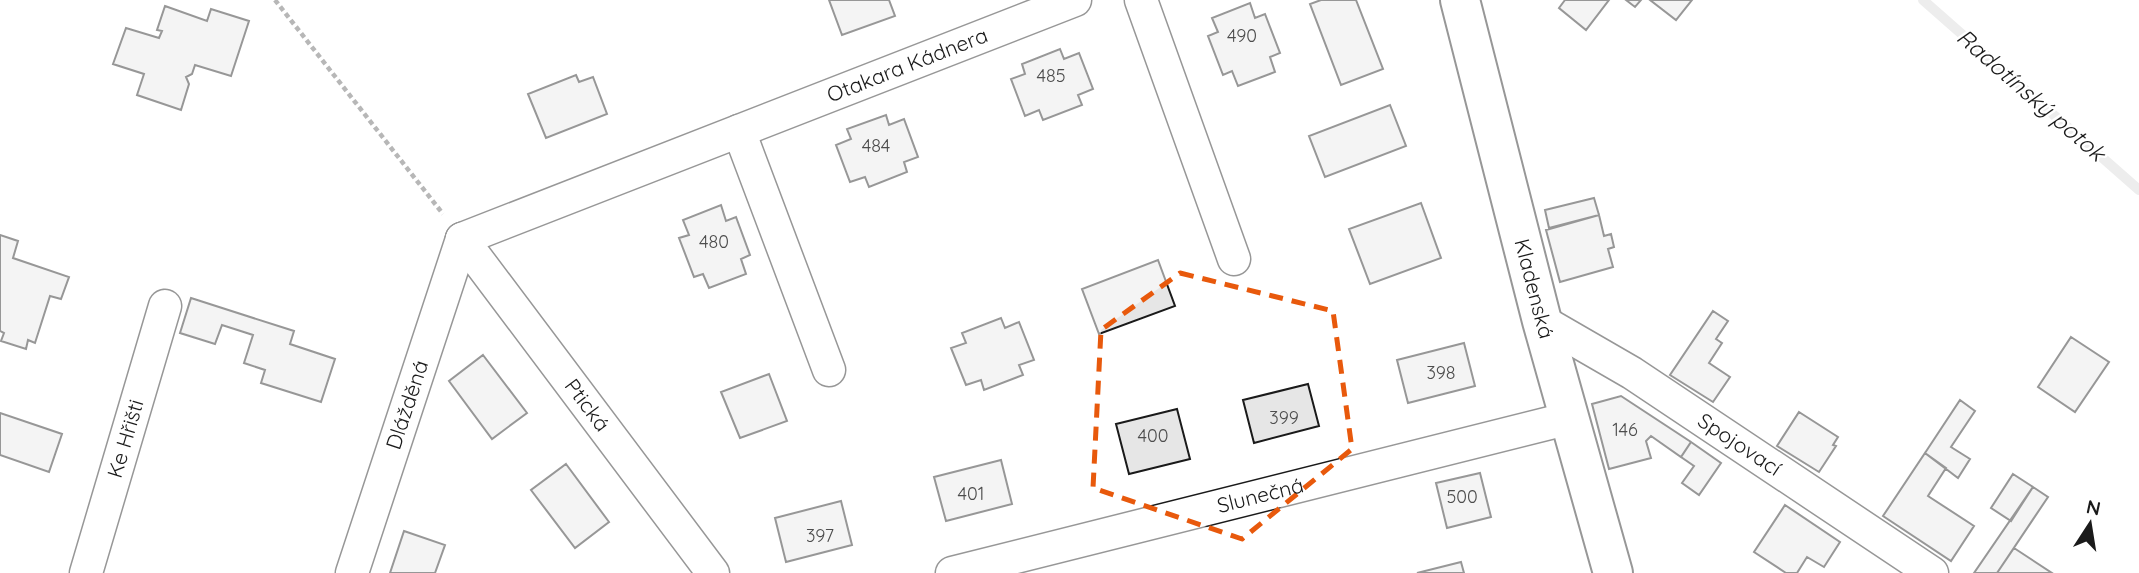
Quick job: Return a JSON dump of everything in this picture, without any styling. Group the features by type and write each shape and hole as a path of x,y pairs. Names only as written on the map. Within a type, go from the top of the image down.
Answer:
{"main road":[{"name":"Kladenská","path":"1460,0 1542,321 1613,573"}],"street":[{"name":"Otakara Kádnera","path":"462,239 1075,0"},
{"path":"1141,0 1234,259"},
{"path":"739,131 829,370"},
{"name":"Dlážděná","path":"352,573 462,239"},
{"name":"Ptická","path":"462,239 713,573"},
{"name":"Ke Hřišti","path":"86,573 165,306"},
{"name":"Spojovací","path":"1542,321 1632,373 1932,573"},
{"name":"Slunečná","path":"952,573 1570,418"}],"path":[{"path":"275,0 462,239"}],"highlighted area":[{"path":"1180,273 1333,311 1352,449 1242,539 1093,488 1101,330"}],"building":[{"path":"829,0 889,0 895,16 842,35"},
{"path":"1321,0 1356,0 1383,69 1341,85 1310,4"},
{"path":"1565,0 1609,0 1586,30 1559,8"},
{"path":"1626,0 1641,0 1635,7"},
{"path":"1650,0 1692,0 1676,20"},
{"path":"1250,3 1255,18 1265,14 1280,53 1270,57 1275,72 1238,86 1232,71 1223,75 1208,36 1218,32 1212,18"},
{"path":"165,6 207,21 211,9 249,21 231,76 195,65 192,74 186,77 189,84 181,110 137,95 144,74 113,64 126,28 159,38 162,31 157,30"},
{"path":"1060,49 1064,59 1079,53 1093,89 1078,95 1082,105 1043,120 1039,110 1025,116 1011,79 1025,74 1022,64"},
{"path":"576,75 579,82 593,77 607,114 546,138 528,94"},
{"path":"1390,105 1406,146 1325,177 1309,136"},
{"path":"886,115 889,125 904,119 918,157 904,162 907,172 869,187 865,177 850,182 836,145 851,139 847,129"},
{"path":"1594,198 1599,215 1549,228 1545,210"},
{"path":"1421,203 1441,258 1370,284 1349,229"},
{"path":"721,205 726,221 736,217 750,255 741,259 746,274 709,288 703,274 694,277 679,238 689,235 683,220"},
{"path":"1599,215 1604,236 1611,234 1614,247 1608,249 1613,267 1560,282 1546,230"},
{"path":"0,235 18,241 13,258 69,277 61,299 50,296 35,343 28,340 26,349 1,341 4,333 0,331"},
{"path":"1158,260 1175,306 1099,334 1082,289"},
{"path":"191,298 294,331 290,344 335,359 321,402 261,383 265,370 244,363 253,335 222,325 215,344 180,333"},
{"path":"1713,311 1728,321 1716,339 1722,343 1709,363 1730,377 1713,402 1670,375"},
{"path":"1001,318 1005,328 1019,322 1034,360 1019,365 1023,375 984,390 981,380 966,385 951,348 966,343 962,333"},
{"path":"2071,337 2109,362 2075,412 2038,387"},
{"path":"1464,343 1475,386 1408,403 1397,360"},
{"path":"483,355 527,413 492,439 449,381"},
{"path":"769,374 787,421 740,438 721,392"},
{"path":"1308,384 1319,426 1254,443 1243,400"},
{"path":"1621,396 1691,442 1681,457 1651,436 1646,441 1651,458 1609,469 1592,404"},
{"path":"1960,400 1975,411 1951,447 1970,459 1958,478 1925,453"},
{"path":"1177,409 1190,459 1129,474 1116,424"},
{"path":"1799,412 1838,437 1833,445 1836,446 1819,472 1777,446"},
{"path":"0,413 62,434 49,472 0,455"},
{"path":"1691,442 1721,463 1699,495 1682,483 1694,466 1681,457"},
{"path":"1925,453 1946,468 1928,496 1974,526 1951,561 1883,516"},
{"path":"1001,460 1012,504 946,521 934,477"},
{"path":"566,464 609,522 575,548 531,490"},
{"path":"1480,473 1491,517 1447,528 1436,483"},
{"path":"2013,474 2033,487 2011,521 1991,508"},
{"path":"2033,487 2048,497 1997,573 1974,573"},
{"path":"841,501 852,545 786,562 775,518"},
{"path":"1785,505 1840,542 1824,567 1807,557 1797,573 1786,573 1754,552"},
{"path":"404,531 445,545 435,573 390,573"},
{"path":"2014,548 2052,573 1997,573"},
{"path":"1461,562 1464,573 1417,573"}],"waterway":[{"name":"Radotínský potok","path":"1923,0 2139,190"}]}
